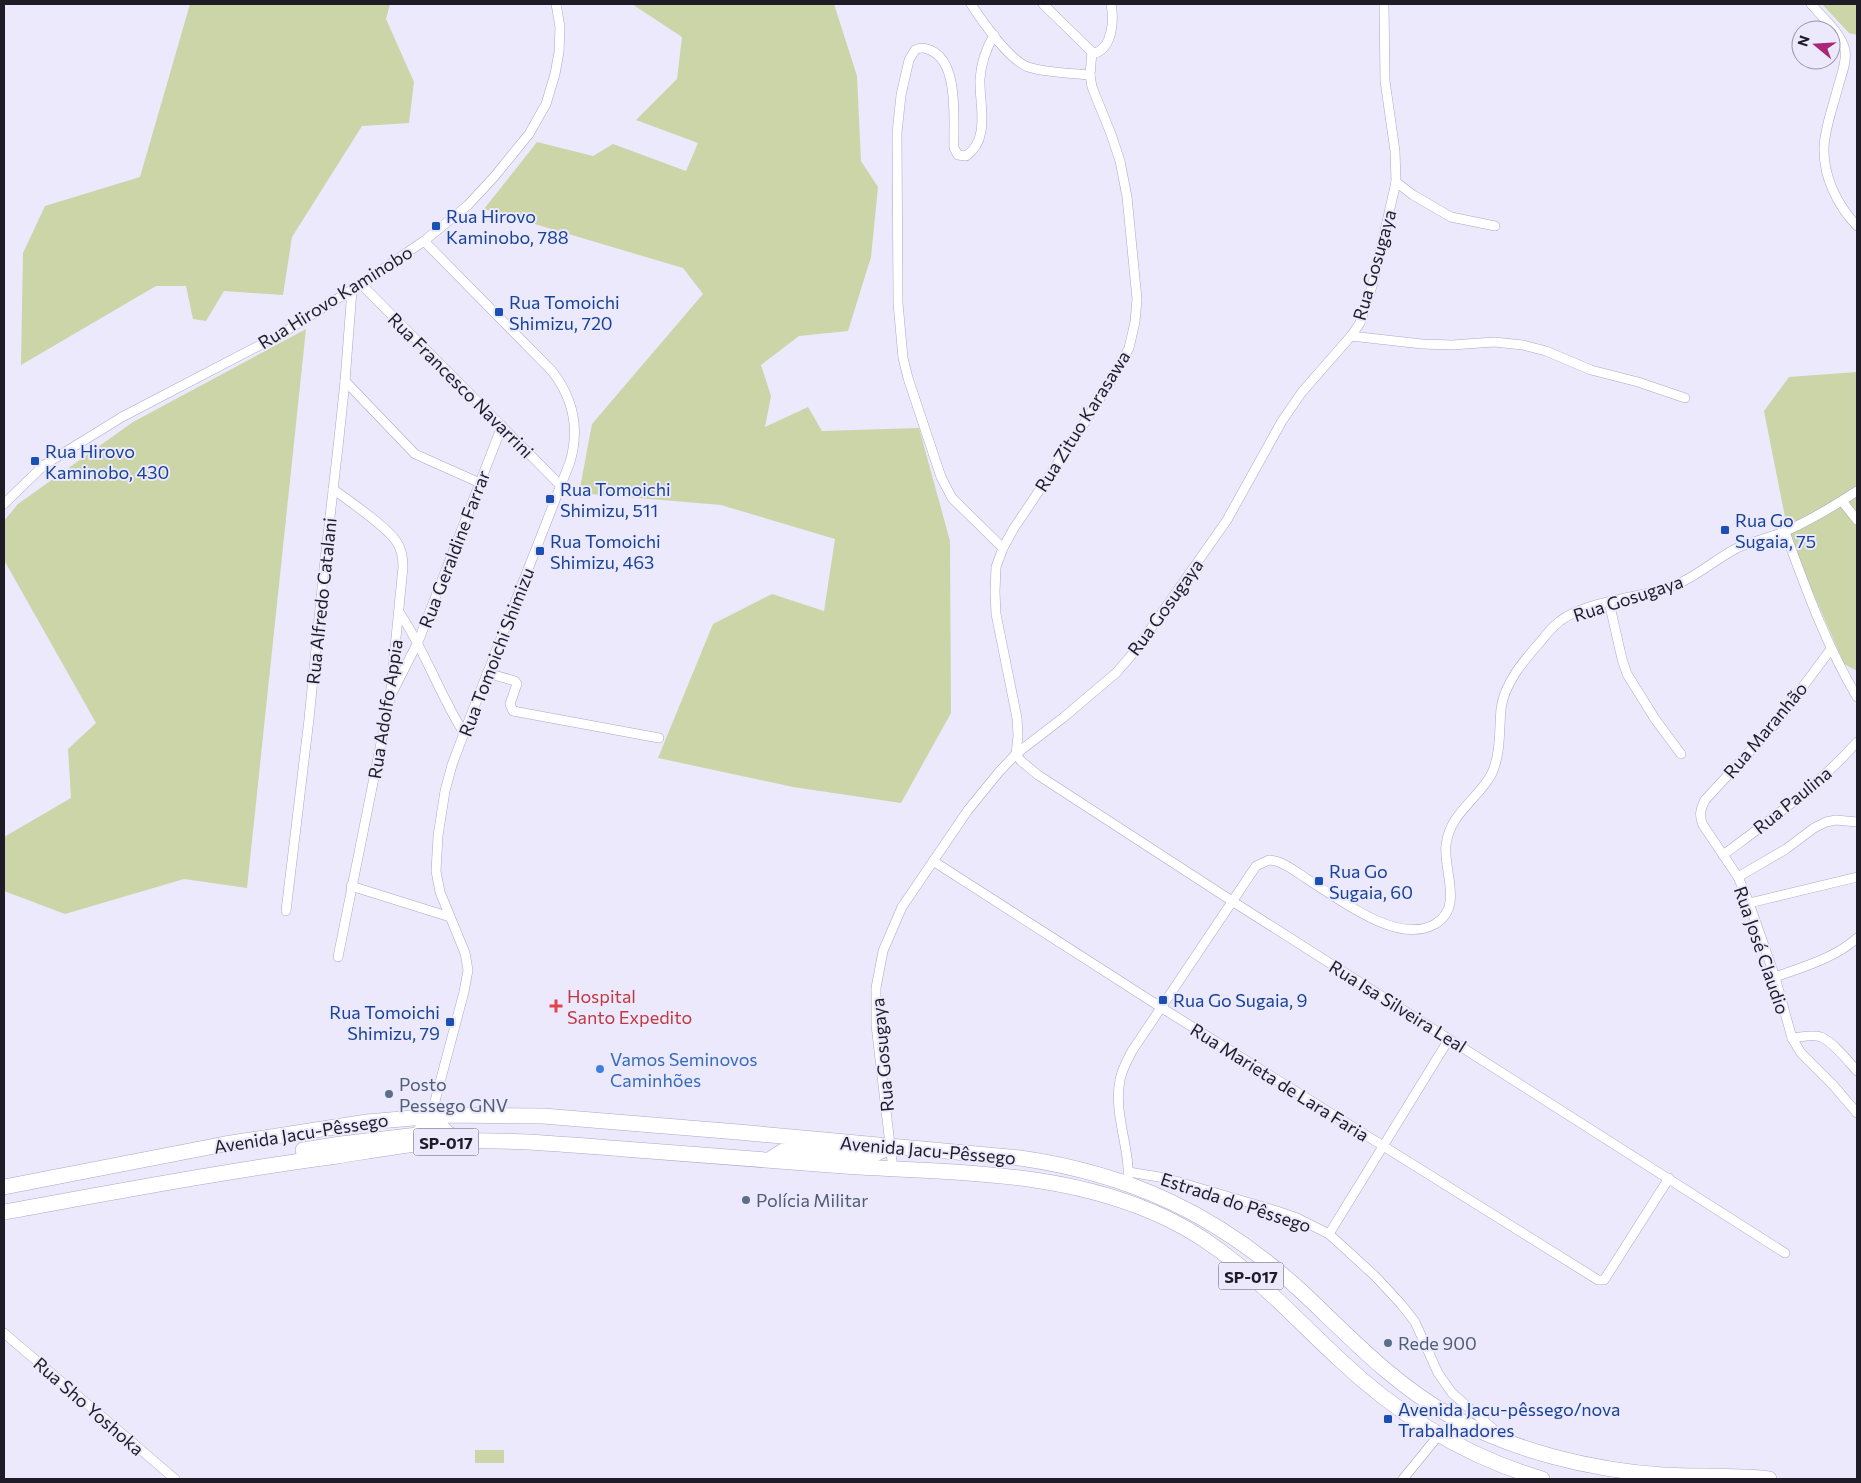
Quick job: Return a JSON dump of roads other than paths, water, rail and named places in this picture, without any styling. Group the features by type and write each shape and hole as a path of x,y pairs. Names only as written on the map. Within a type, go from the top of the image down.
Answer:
{"highway":[{"name":"Avenida Jacu-Pêssego","path":"4,1187 193,1150 430,1116 499,1115 576,1119 891,1146 1070,1166 1129,1178 1224,1231 1272,1266 1393,1378 1450,1415 1479,1430 1513,1444 1574,1462 1610,1469 1662,1475 1769,1479"},
{"path":"262,1166 279,1154 341,1144 418,1135 430,1116 448,1134 463,1140"},
{"path":"311,1149 327,1141 408,1131 411,1126 406,1118"},
{"path":"463,1140 454,1131 455,1126 460,1123 559,1126 576,1119"},
{"name":"Avenida Jacu-Pêssego","path":"4,1212 262,1166 433,1142 463,1140 538,1142 893,1170 973,1172 1048,1180 1127,1202 1170,1219 1204,1240 1240,1266 1374,1390 1438,1436 1505,1467 1542,1479"},
{"path":"767,1160 783,1151 871,1156 891,1146"},
{"path":"917,1170 904,1163 908,1155 973,1161 994,1156"}],"street":[{"name":"Rua Hirovo Kaminobo","path":"4,504 44,465 122,417 280,334 352,290 424,241 468,205 494,177 537,122 551,88 559,52 560,27 556,4"},
{"path":"971,4 1013,58 1027,67 1090,75"},
{"path":"1043,4 1094,52"},
{"name":"Rua Zituo Karasawa","path":"1016,754 1017,718 996,614 994,592 996,567 1002,548 1014,528 1080,430 1117,370 1129,348 1135,322 1136,299 1126,197 1120,161 1112,134 1092,87 1090,75 1094,52 1104,48 1107,42 1112,18 1111,4"},
{"name":"Rua Gosugaya","path":"893,1170 876,1025 876,988 883,951 902,907 968,810 1016,754 1090,696 1116,673 1135,651 1227,520 1273,436 1292,406 1360,323 1390,215 1396,182 1395,150 1385,81 1384,4"},
{"path":"1811,4 1834,31 1845,51 1843,69 1826,132 1824,146 1825,161 1830,181 1839,203 1857,226"},
{"path":"994,35 986,50 980,81 982,128 975,148 966,156 958,155 954,148 954,96 945,64 936,52 923,48 916,50 909,60 901,95 897,133 898,303 901,338 908,378 941,477 952,498 1002,548"},
{"path":"1396,182 1413,195 1451,217 1495,226"},
{"name":"Rua Tomoichi Shimizu","path":"424,241 552,371 563,385 571,403 576,431 573,453 561,486 487,673 446,786 437,853 437,880 465,953 468,970 460,1008 430,1116"},
{"name":"Rua Francesco Navarrini","path":"361,284 561,486"},
{"name":"Rua Alfredo Catalani","path":"286,911 309,719 345,381 352,290"},
{"path":"1350,336 1422,344 1452,345 1494,342 1523,345 1546,351 1604,374 1638,382 1685,398"},
{"path":"345,381 415,454 480,483"},
{"name":"Rua Geraldine Farrar","path":"390,698 418,642 502,426"},
{"name":"Rua Adolfo Appia","path":"333,489 396,540 400,546 403,567 390,698 338,957"},
{"name":"Rua Gosugaya","path":"1129,1178 1119,1101 1120,1079 1124,1068 1132,1052 1256,866 1269,860 1276,861 1355,910 1380,923 1401,928 1426,928 1435,925 1448,912 1451,903 1446,854 1448,835 1458,814 1492,773 1500,742 1501,709 1505,693 1512,678 1541,640 1560,621 1577,612 1670,587 1695,575 1726,554 1740,547 1785,532 1857,491"},
{"path":"1842,501 1857,520"},
{"path":"1785,532 1815,613 1857,697"},
{"path":"1609,602 1627,674 1655,719 1681,754"},
{"path":"400,612 418,642 448,706 464,733"},
{"name":"Rua Maranhão","path":"1700,812 1705,800 1774,724 1831,648"},
{"path":"487,673 515,681 517,684 510,704 510,708 513,711 659,738"},
{"name":"Rua Paulina","path":"1723,855 1809,790 1834,768 1857,742"},
{"name":"Rua Isa Silveira Leal","path":"1016,754 1021,761 1038,775 1232,901 1785,1253"},
{"name":"Rua José Claudio","path":"1700,812 1702,826 1738,877 1749,903 1775,977 1792,1038 1801,1053 1833,1085 1857,1113"},
{"path":"1738,877 1786,850 1814,828 1826,822 1836,820 1857,822"},
{"name":"Rua Marieta de Lara Faria","path":"933,861 1162,1008 1595,1278 1604,1280 1669,1178"},
{"path":"1749,903 1857,877"},
{"path":"351,886 450,917"},
{"path":"1775,977 1828,957 1857,938"},
{"path":"1792,1038 1821,1037 1857,1071"},
{"path":"1329,1234 1449,1039"},
{"name":"Estrada do Pêssego","path":"1129,1178 1165,1178 1297,1218 1329,1234 1375,1276 1415,1322 1438,1373 1452,1393 1488,1426 1513,1444"},
{"name":"Rua Sho Yoshoka","path":"4,1333 175,1479"},
{"path":"1403,1479 1438,1436"}],"place":[{"name":"Rua Hirovo Kaminobo, 788","path":"436,226"},
{"name":"Rua Tomoichi Shimizu, 720","path":"499,312"},
{"name":"Rua Hirovo Kaminobo, 430","path":"35,461"},
{"name":"Rua Tomoichi Shimizu, 511","path":"550,499"},
{"name":"Rua Go Sugaia, 75","path":"1725,530"},
{"name":"Rua Tomoichi Shimizu, 463","path":"540,551"},
{"name":"Rua Go Sugaia, 60","path":"1319,881"},
{"name":"Rua Go Sugaia, 9","path":"1163,1000"},
{"name":"Hospital Santo Expedito","path":"556,1006"},
{"name":"Rua Tomoichi Shimizu, 79","path":"450,1022"},
{"name":"Vamos Seminovos Caminhões","path":"600,1069"},
{"name":"Posto Pessego GNV","path":"389,1094"},
{"name":"Polícia Militar","path":"746,1200"},
{"name":"Rede 900","path":"1388,1343"},
{"name":"Avenida Jacu-pêssego/nova Trabalhadores","path":"1388,1419"}]}
